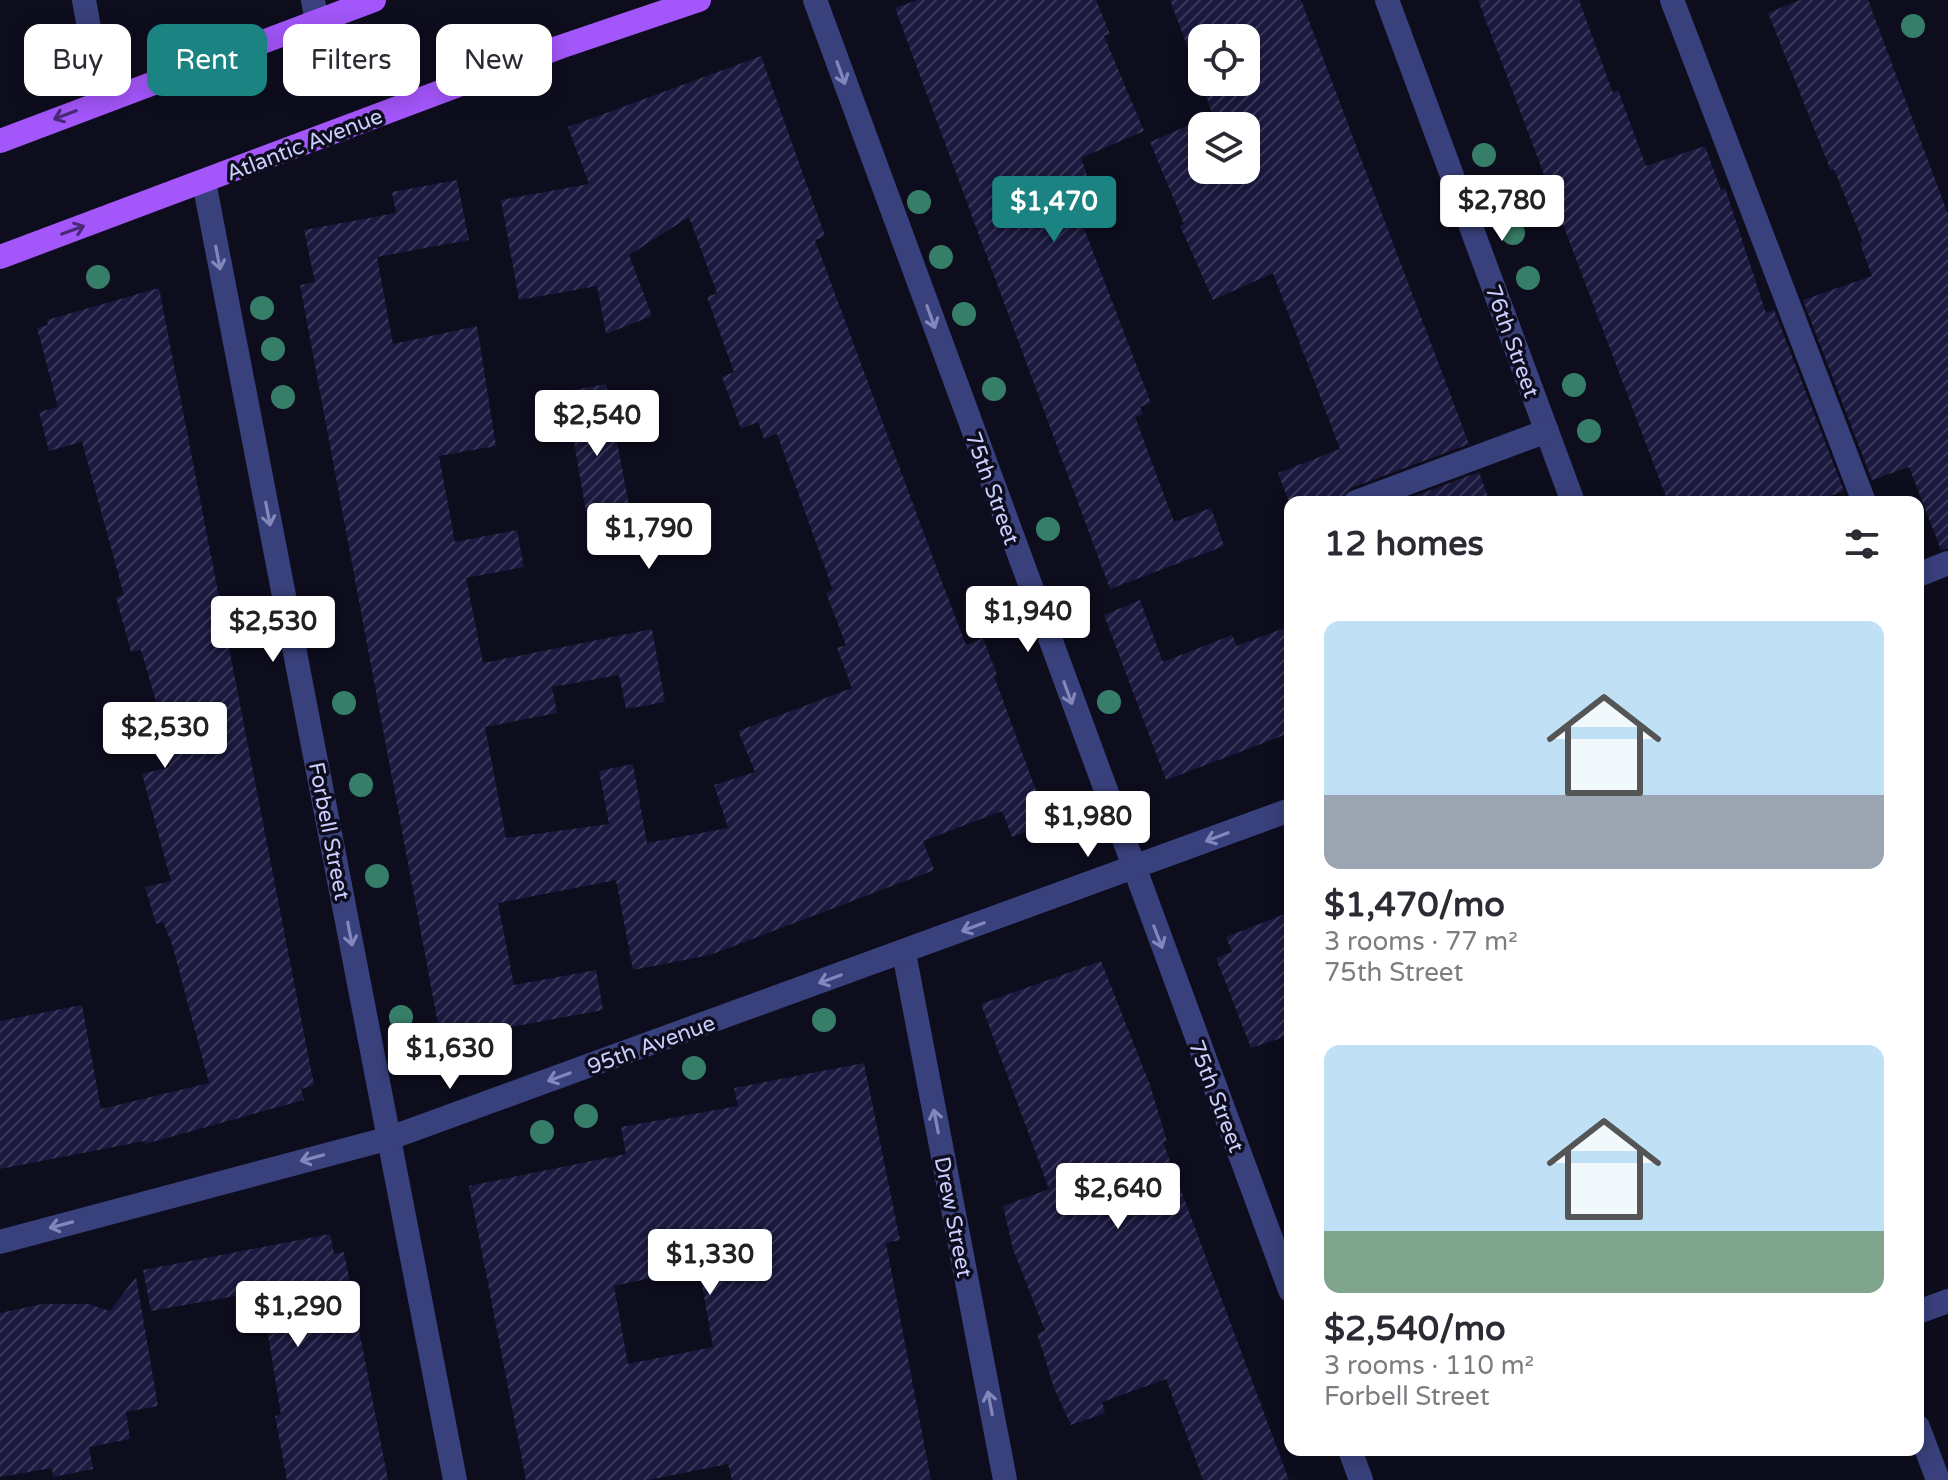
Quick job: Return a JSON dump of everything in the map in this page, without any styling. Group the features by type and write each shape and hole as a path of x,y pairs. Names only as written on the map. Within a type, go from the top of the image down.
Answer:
{"main road":[{"path":"0,141 315,11 374,0"},
{"name":"Atlantic Avenue","path":"0,257 560,47 699,0"}],"street":[{"path":"84,0 102,101"},
{"name":"75th Street","path":"815,0 1132,869 1284,1274"},
{"name":"76th Street","path":"1387,0 1571,496"},
{"path":"1672,0 1862,496"},
{"name":"Forbell Street","path":"204,182 455,1480"},
{"path":"1372,496 1547,431"},
{"path":"1924,573 1948,563"},
{"name":"95th Avenue","path":"0,1242 390,1138 1284,812"},
{"name":"Drew Street","path":"904,953 1005,1480"},
{"path":"1924,1310 1948,1301"},
{"path":"1924,1443 1938,1480"},
{"path":"1352,1456 1361,1480"}],"building":[{"path":"917,0 1096,0 1110,34 1104,36 1144,131 1081,158 1094,195 1074,202 1151,403 1140,407 1143,414 1135,417 1174,522 1211,508 1224,546 1110,589 895,8"},
{"path":"1170,0 1301,0 1469,444 1351,488 1345,496 1287,496 1278,473 1340,449 1273,273 1213,300 1180,226 1184,224 1150,142 1188,126 1188,184 1260,184 1260,112 1212,112 1206,96 1260,96 1260,24 1188,24 1188,48"},
{"path":"1478,0 1579,0 1613,93 1618,90 1646,166 1705,146 1721,190 1725,188 1766,313 1774,310 1844,491 1830,496 1666,496"},
{"path":"1800,0 1868,0 1948,214 1948,548 1941,550 1924,506 1924,496 1920,496 1909,467 1872,480 1803,300 1872,276 1860,243 1863,242 1768,13"},
{"path":"761,56 825,236 815,240 942,582 966,645 983,638 1048,823 1012,837 1002,811 923,841 934,870 710,955 633,970 616,880 498,903 514,985 596,970 603,1010 441,1040 300,285 315,282 304,230 396,213 392,192 457,180 469,240 377,257 393,344 477,326 496,446 439,456 455,542 517,530 524,567 466,578 483,663 652,629 665,702 626,709 619,675 552,687 557,713 485,727 506,838 609,824 599,771 633,764 647,843 728,828 714,785 755,772 738,731 852,688 837,648 846,645 826,593 833,590 777,434 764,439 758,422 741,429 722,377 734,372 707,297 717,293 689,217 629,255 652,316 606,334 597,286 519,300 501,200 589,184 568,127"},
{"path":"159,288 314,1085 301,1089 304,1100 145,1144 145,1141 0,1169 0,1021 82,1005 101,1109 209,1083 172,944 163,922 156,924 145,887 171,881 142,774 170,767 160,727 163,726 141,650 131,652 116,597 124,595 82,442 49,451 39,412 58,407 37,328 48,325 47,320"},
{"path":"606,384 633,526 590,535 571,425 563,427 558,393"},
{"path":"1479,472 1488,496 1415,496"},
{"path":"1140,600 1163,662 1232,635 1237,646 1284,628 1284,735 1166,780 1104,615"},
{"path":"1284,914 1284,1037 1251,1048 1216,958 1232,952 1226,937"},
{"path":"1101,961 1150,1085 1167,1141 1163,1142 1289,1480 1203,1480 1166,1379 1102,1402 1105,1413 1071,1425 1054,1388 1037,1333 1045,1331 1013,1249 1003,1206 1049,1189 981,1004"},
{"path":"864,1063 900,1240 886,1243 931,1480 732,1480 728,1464 648,1480 526,1480 469,1186 626,1154 621,1127 738,1106 734,1088","holes":["699,1268 713,1347 628,1364 614,1286"]},
{"path":"330,1234 334,1254 344,1252 388,1480 287,1480 275,1416 281,1415 266,1322 257,1323 252,1293 151,1311 143,1270"},
{"path":"136,1277 158,1406 126,1412 130,1439 89,1447 93,1469 53,1477 52,1468 0,1477 0,1313 42,1304 89,1304 110,1311"}]}
